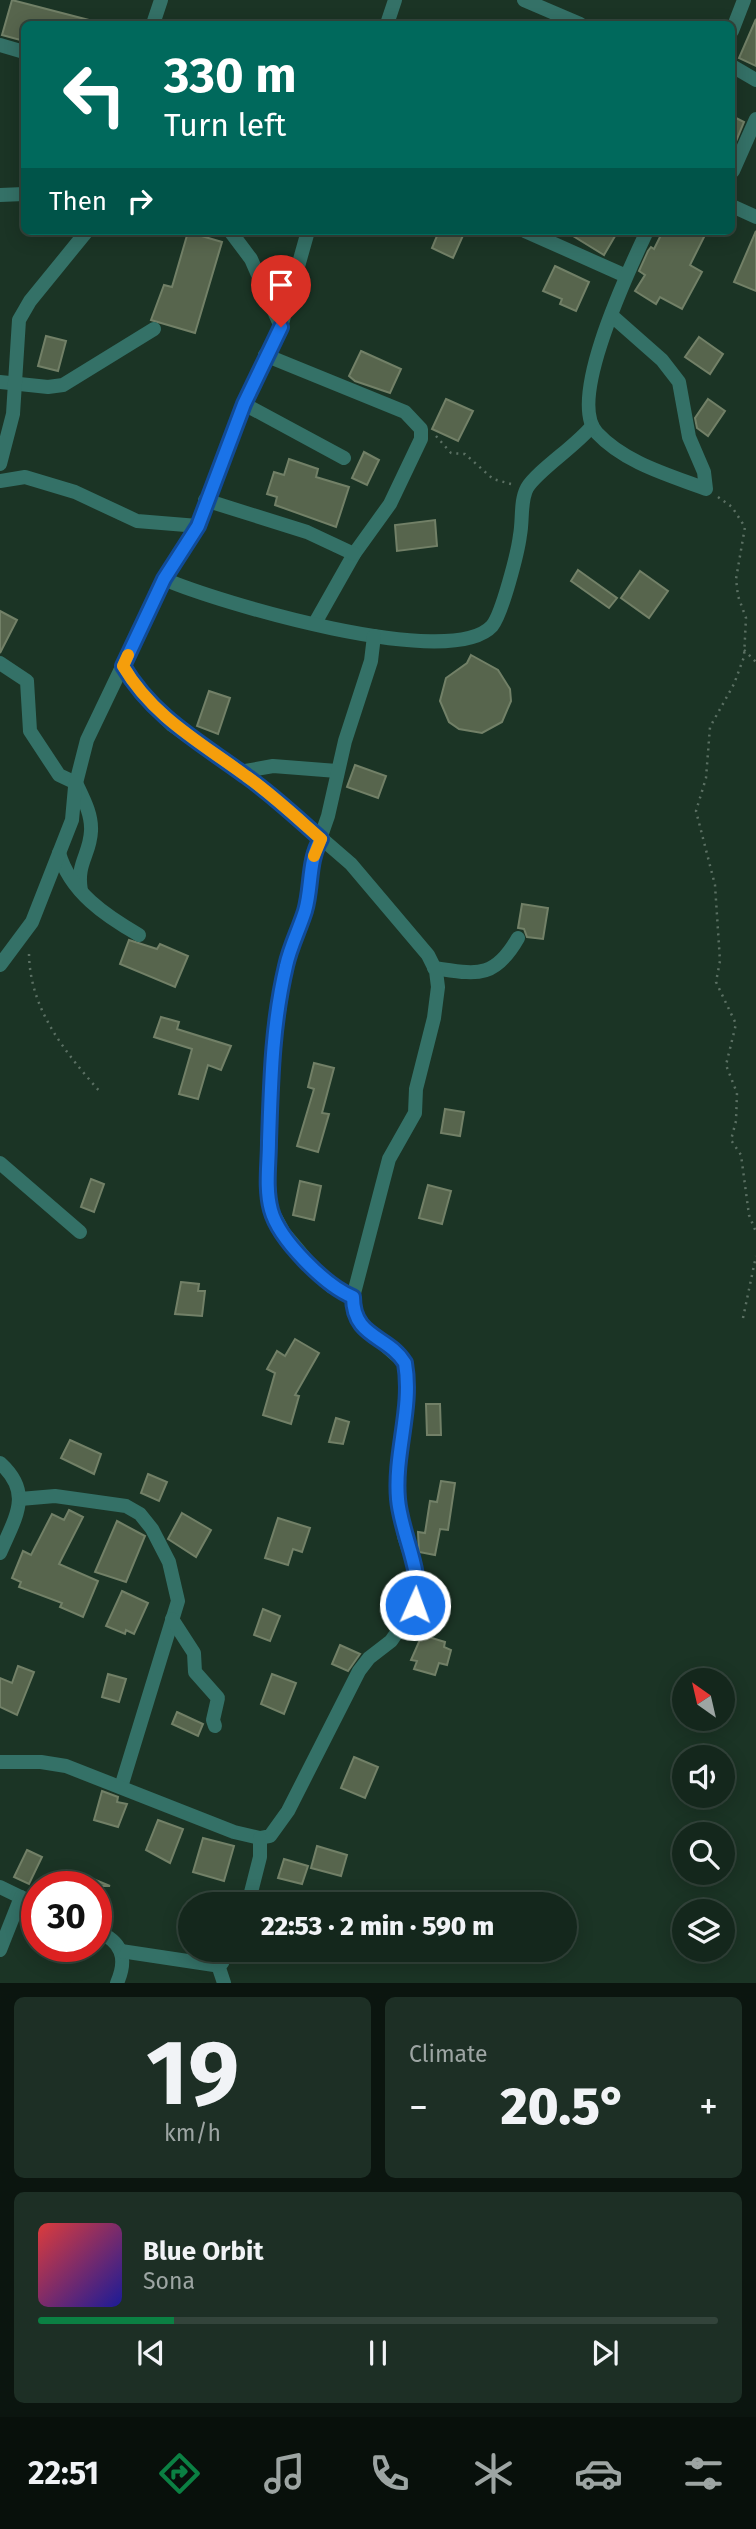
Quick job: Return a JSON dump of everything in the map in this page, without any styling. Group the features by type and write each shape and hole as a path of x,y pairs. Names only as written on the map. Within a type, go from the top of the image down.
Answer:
{"street":[{"path":"154,21 161,0"},
{"path":"388,21 395,0"},
{"path":"524,0 573,21"},
{"path":"735,23 744,0"},
{"path":"0,46 21,51"},
{"path":"735,68 756,80"},
{"path":"735,167 756,120"},
{"path":"0,195 21,194"},
{"path":"735,207 756,217"},
{"path":"0,464 7,442 15,384 19,320 84,235"},
{"path":"233,235 251,259 281,327"},
{"path":"0,965 26,933 72,820 76,783 87,740 164,579 198,526 205,500 229,447 244,404 265,355 281,327 307,235"},
{"path":"534,235 626,276"},
{"path":"611,315 662,360 679,382 689,438 704,472 706,489 642,464 612,445 592,426 588,413 591,376 611,315 645,235"},
{"path":"0,382 48,387 63,385 154,329"},
{"path":"265,355 405,412 422,429 421,439 390,503 354,554 315,623"},
{"path":"244,404 261,416 344,458"},
{"path":"164,579 230,604 374,636 448,642 473,637 490,628 501,608 519,540 524,497 528,486 569,451 592,426"},
{"path":"0,481 25,477 75,492 137,520 198,526"},
{"path":"205,500 307,532 354,554"},
{"path":"353,1297 332,1287 274,1218 269,1195 271,1065 286,964 306,908 313,859 371,661 374,636"},
{"path":"0,663 27,681 30,731 59,775 76,783 88,809 91,833 79,868 81,891"},
{"path":"0,1762 41,1762 66,1766 234,1832 260,1839 275,1832 324,1744 359,1671 406,1622 419,1591 416,1571 404,1536 398,1496 398,1466 406,1404 405,1363 358,1322 353,1297 388,1159 415,1113 416,1089 438,988 434,968 428,955 371,884 240,772 172,725 143,696 123,666"},
{"path":"240,772 274,766 337,771"},
{"path":"59,853 62,864 81,891 114,921 139,935"},
{"path":"434,968 467,974 487,971 510,953 517,938"},
{"path":"0,1163 14,1179 80,1233"},
{"path":"0,1462 16,1479 20,1499 0,1553"},
{"path":"20,1499 55,1496 126,1506 140,1514 161,1544 169,1562 178,1601 121,1787"},
{"path":"173,1619 194,1653 195,1672 218,1698 213,1720 215,1726"},
{"path":"250,1892 260,1857 260,1839"},
{"path":"0,1887 21,1897 0,1950"},
{"path":"112,1939 121,1951 123,1967 117,1983"},
{"path":"121,1951 218,1965"},
{"path":"220,1962 218,1965 224,1983"}],"path":[{"path":"422,429 438,438 450,453 465,454 495,480 528,486"},
{"path":"706,489 732,507 745,527 736,579 738,596 746,618 744,650 740,673 710,727 706,778 696,811 715,885 720,961 716,982 736,1024 726,1065 737,1093 736,1121 731,1140 741,1156 749,1215 756,1232"},
{"path":"744,650 756,662"},
{"path":"26,933 32,987 44,1019 76,1065 101,1093"},
{"path":"743,1318 756,1256"}],"building":[{"path":"12,0 89,20 21,21 21,40 2,35"},
{"path":"756,19 756,66 739,58"},
{"path":"735,118 744,122 735,144"},
{"path":"756,231 756,291 734,282"},
{"path":"187,235 198,235 222,242 195,333 151,320 164,285 172,287"},
{"path":"437,235 463,235 453,258 432,248"},
{"path":"572,235 616,235 604,255"},
{"path":"661,235 705,235 690,265 702,272 682,309 660,297 656,304 635,291 645,275 639,271 648,251 651,247 654,249"},
{"path":"555,266 589,282 576,311 560,304 562,299 543,291"},
{"path":"46,336 66,341 58,371 38,366"},
{"path":"699,337 723,354 710,374 685,357"},
{"path":"361,351 401,369 390,393 355,381 349,376"},
{"path":"446,399 473,411 458,441 432,429"},
{"path":"708,399 725,411 708,436 697,428 695,418"},
{"path":"364,452 379,460 367,485 352,478"},
{"path":"289,459 318,469 316,477 349,487 336,527 275,505 277,497 267,494 274,472 284,475"},
{"path":"435,520 437,546 397,551 395,525"},
{"path":"578,570 617,598 609,608 571,581"},
{"path":"640,571 668,591 649,618 621,598"},
{"path":"0,611 17,620 0,653"},
{"path":"471,655 498,670 510,689 511,701 502,722 482,733 459,729 449,722 440,701 446,678 467,663"},
{"path":"209,691 230,698 218,734 197,726"},
{"path":"355,765 386,776 378,798 347,787"},
{"path":"522,904 548,908 543,939 527,937 524,929 518,928"},
{"path":"129,940 157,949 160,944 188,956 175,987 120,964"},
{"path":"161,1017 179,1022 177,1029 231,1046 221,1070 208,1065 198,1099 179,1094 192,1049 154,1037"},
{"path":"314,1063 334,1068 322,1113 329,1114 318,1152 297,1146 314,1089 308,1087"},
{"path":"445,1109 464,1112 460,1136 441,1133"},
{"path":"91,1179 104,1184 94,1212 81,1207"},
{"path":"300,1181 321,1186 314,1220 293,1215"},
{"path":"428,1185 451,1191 442,1224 419,1218"},
{"path":"181,1282 199,1284 198,1291 205,1291 202,1316 175,1314"},
{"path":"295,1339 319,1353 295,1395 299,1396 291,1424 263,1415 275,1373 267,1369 277,1351 285,1356"},
{"path":"426,1404 440,1404 441,1435 427,1435"},
{"path":"336,1418 349,1422 343,1444 329,1442"},
{"path":"70,1440 101,1454 94,1474 61,1458"},
{"path":"148,1474 167,1482 159,1501 141,1493"},
{"path":"441,1481 455,1483 448,1530 440,1529 435,1555 419,1552 418,1532 425,1533 430,1501 437,1502"},
{"path":"69,1510 83,1517 59,1564 98,1581 83,1617 60,1607 62,1603 19,1587 21,1582 12,1578 23,1551 31,1555 52,1514 64,1520"},
{"path":"182,1513 211,1530 196,1557 168,1539"},
{"path":"278,1518 310,1528 302,1552 293,1549 288,1565 265,1558"},
{"path":"117,1521 145,1536 126,1582 95,1572"},
{"path":"122,1591 148,1603 134,1634 126,1630 125,1634 106,1626"},
{"path":"263,1609 280,1616 270,1641 254,1635"},
{"path":"422,1635 445,1642 444,1647 451,1650 447,1665 439,1663 435,1675 414,1669 417,1661 411,1660"},
{"path":"340,1645 360,1654 348,1671 332,1664"},
{"path":"18,1666 34,1672 17,1715 0,1707 0,1678 12,1683"},
{"path":"108,1674 126,1679 119,1702 102,1697"},
{"path":"272,1674 296,1683 284,1714 261,1704"},
{"path":"177,1712 203,1724 198,1736 172,1724"},
{"path":"354,1757 378,1767 365,1798 341,1788"},
{"path":"102,1791 118,1797 117,1802 127,1804 118,1827 94,1820"},
{"path":"158,1820 183,1829 170,1863 146,1850"},
{"path":"203,1838 234,1846 224,1881 193,1872"},
{"path":"317,1846 347,1855 341,1876 311,1868"},
{"path":"27,1850 42,1857 35,1871 21,1871 21,1880 14,1877"},
{"path":"284,1859 308,1866 302,1884 278,1878"}],"slow traffic":[{"path":"128,655 123,666 143,696 172,725 206,746 269,793 321,839 314,856"}],"route":[{"path":"281,327 265,355 244,404 229,447 205,500 198,526 164,579 123,666 143,696 172,725 206,746 269,793 321,839 313,859 306,908 286,964 272,1045 269,1195 274,1218 284,1233 321,1277 338,1291 353,1297 353,1309 358,1322 405,1363 406,1404 398,1466 398,1496 404,1536 419,1582 415,1605"}]}
